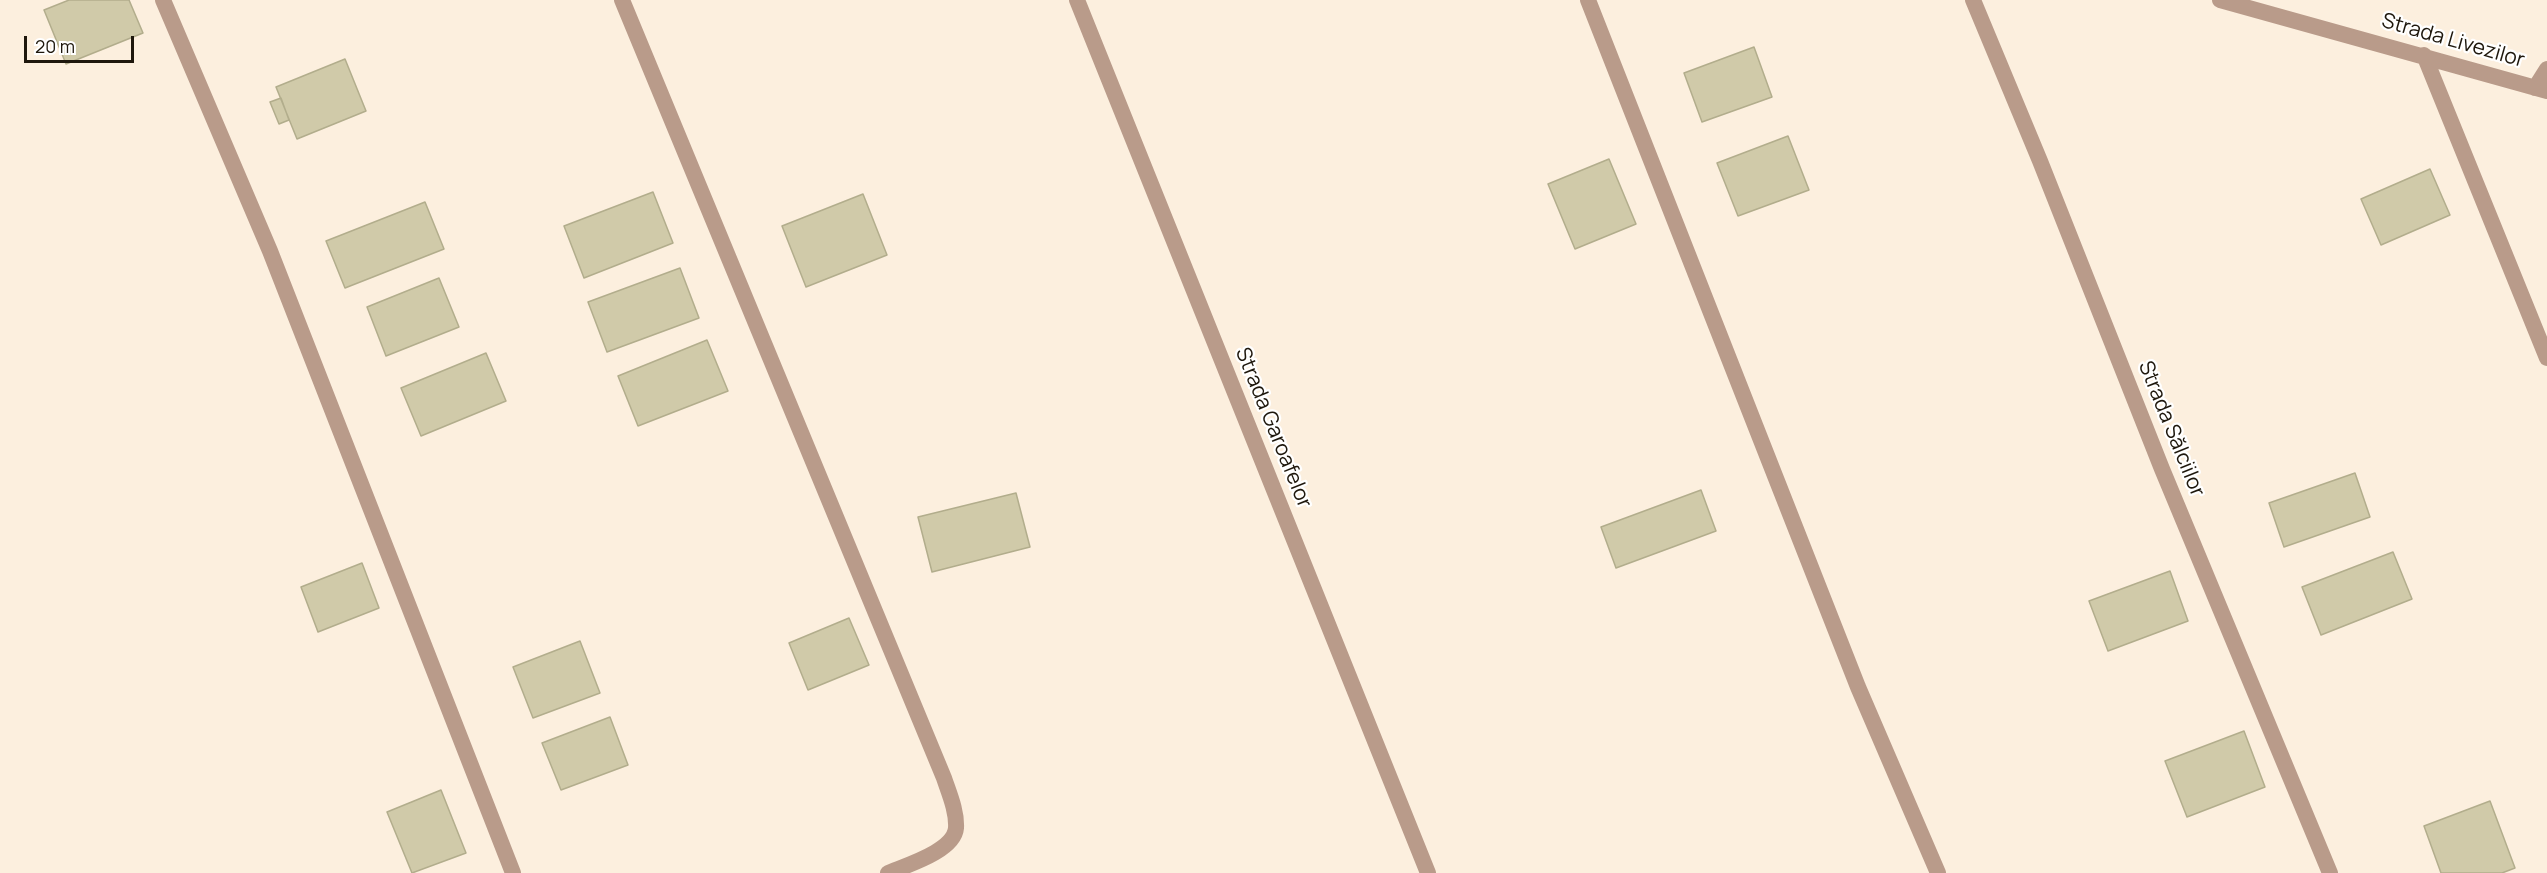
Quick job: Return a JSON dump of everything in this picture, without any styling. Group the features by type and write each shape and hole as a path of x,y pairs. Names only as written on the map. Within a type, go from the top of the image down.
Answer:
{"street":[{"path":"163,0 270,251 513,873"},
{"path":"622,0 944,778 954,810 956,830 948,844 928,856 888,873"},
{"name":"Strada Garoafelor","path":"1077,0 1428,873"},
{"path":"1588,0 1858,687 1938,873"},
{"name":"Strada Sălciilor","path":"1973,0 2162,469 2330,873"},
{"name":"Strada Livezilor","path":"2220,0 2541,89 2547,69"},
{"path":"2424,55 2547,357"}],"building":[{"path":"69,0 129,0 143,33 66,64 44,10"},
{"path":"1754,47 1772,97 1702,122 1684,73"},
{"path":"345,59 366,111 297,139 276,87"},
{"path":"281,98 289,120 279,124 270,102"},
{"path":"1788,136 1809,190 1738,216 1717,163"},
{"path":"1609,159 1636,224 1575,249 1548,184"},
{"path":"2430,169 2450,215 2381,245 2361,199"},
{"path":"653,192 673,243 584,278 564,226"},
{"path":"863,194 887,255 806,287 782,226"},
{"path":"425,202 444,249 345,288 326,241"},
{"path":"680,268 699,318 607,352 588,302"},
{"path":"439,278 459,327 386,356 367,307"},
{"path":"707,340 728,391 638,426 618,376"},
{"path":"486,353 506,401 421,436 401,388"},
{"path":"2355,473 2370,517 2284,547 2269,503"},
{"path":"1701,490 1716,531 1616,568 1601,527"},
{"path":"1016,493 1030,547 932,572 918,517"},
{"path":"2393,552 2412,599 2321,635 2302,587"},
{"path":"362,563 379,608 318,632 301,587"},
{"path":"2170,571 2188,621 2108,651 2089,601"},
{"path":"849,618 869,665 808,690 789,643"},
{"path":"580,641 600,693 533,718 513,667"},
{"path":"610,717 628,765 561,790 542,743"},
{"path":"2244,731 2265,787 2187,817 2165,761"},
{"path":"441,790 466,853 412,873 387,812"},
{"path":"2490,801 2515,868 2502,873 2441,873 2424,826"}]}
